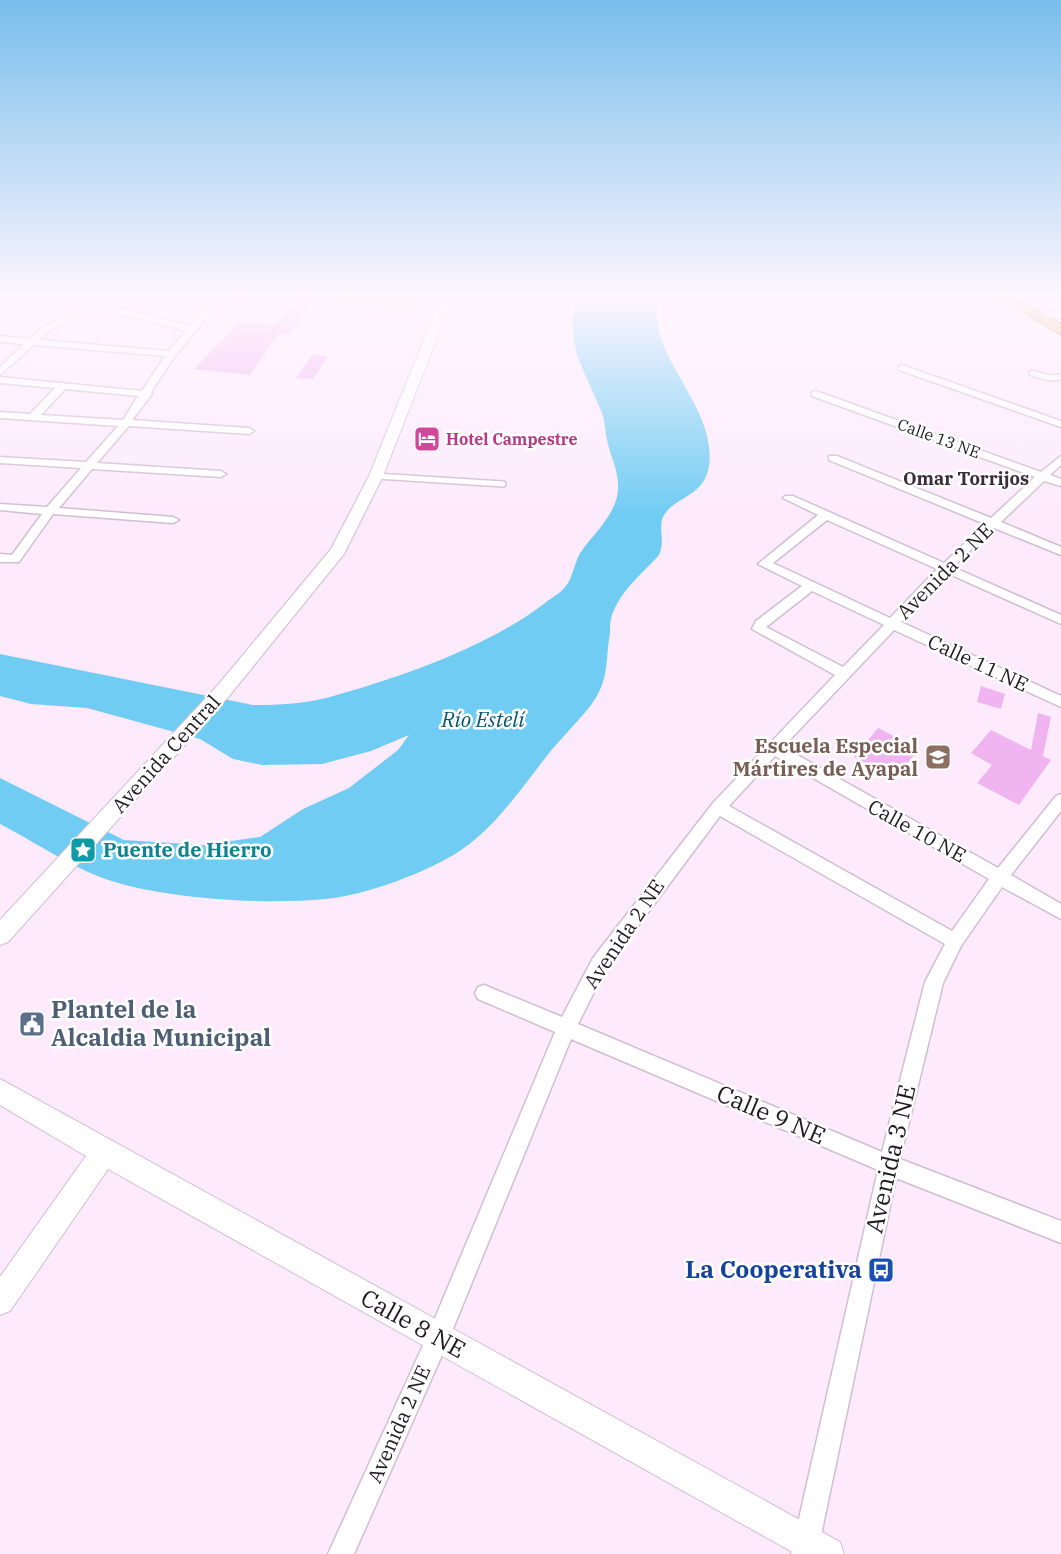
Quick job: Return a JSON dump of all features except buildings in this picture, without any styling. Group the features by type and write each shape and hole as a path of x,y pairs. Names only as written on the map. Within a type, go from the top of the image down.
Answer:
{"street":[{"path":"0,558 15,559 50,511 125,424 162,370"},
{"name":"Avenida Central","path":"0,935 224,690 338,550 376,476 418,370"},
{"path":"906,370 1061,424"},
{"path":"0,380 147,394"},
{"path":"32,418 62,386"},
{"name":"Calle 13 NE","path":"816,394 1061,483"},
{"path":"0,415 249,431"},
{"path":"833,458 1061,551"},
{"name":"Avenida 2 NE","path":"341,1554 438,1338 566,1028 599,964 718,807 945,568 1061,459"},
{"path":"0,460 221,474"},
{"path":"789,498 1061,620"},
{"path":"0,507 173,520"},
{"name":"Calle 11 NE","path":"826,514 764,564 1061,702"},
{"path":"810,586 761,624 759,629 844,674"},
{"name":"Calle 10 NE","path":"774,749 1061,912"},
{"name":"Avenida 3 NE","path":"813,1550 889,1165 934,982 955,941 1000,877 1061,800"},
{"path":"718,807 955,941"},
{"name":"Calle 9 NE","path":"484,993 889,1165 1061,1232"},
{"name":"Calle 8 NE","path":"0,1091 104,1152 813,1550"},
{"path":"0,1301 104,1152"}],"lane":[{"path":"1032,373 1049,378 1061,378"},
{"path":"376,476 503,484"}],"water":[{"name":"Río Estelí","path":"583,370 676,370 703,422 709,443 709,466 702,484 664,515 661,524 662,544 659,555 632,583 616,606 611,619 604,678 597,696 507,807 473,841 432,867 395,882 340,897 300,901 211,899 151,891 100,877 0,824 0,778 124,840 203,845 260,837 303,809 349,788 398,750 409,735 371,751 322,764 262,765 233,759 200,739 87,708 31,704 0,696 0,654 253,705 311,701 330,697 414,670 470,647 522,619 559,593 571,578 580,553 612,510 618,493 615,466 608,445 603,416"}],"place":[{"name":"Hotel Campestre","path":"427,439"},
{"name":"Escuela Especial Mártires de Ayapal","path":"938,757"},
{"name":"Puente de Hierro","path":"83,850"},
{"name":"Plantel de la Alcaldia Municipal","path":"32,1024"},
{"name":"La Cooperativa","path":"881,1270"}],"district":[{"name":"Omar Torrijos","path":"966,479"}]}
